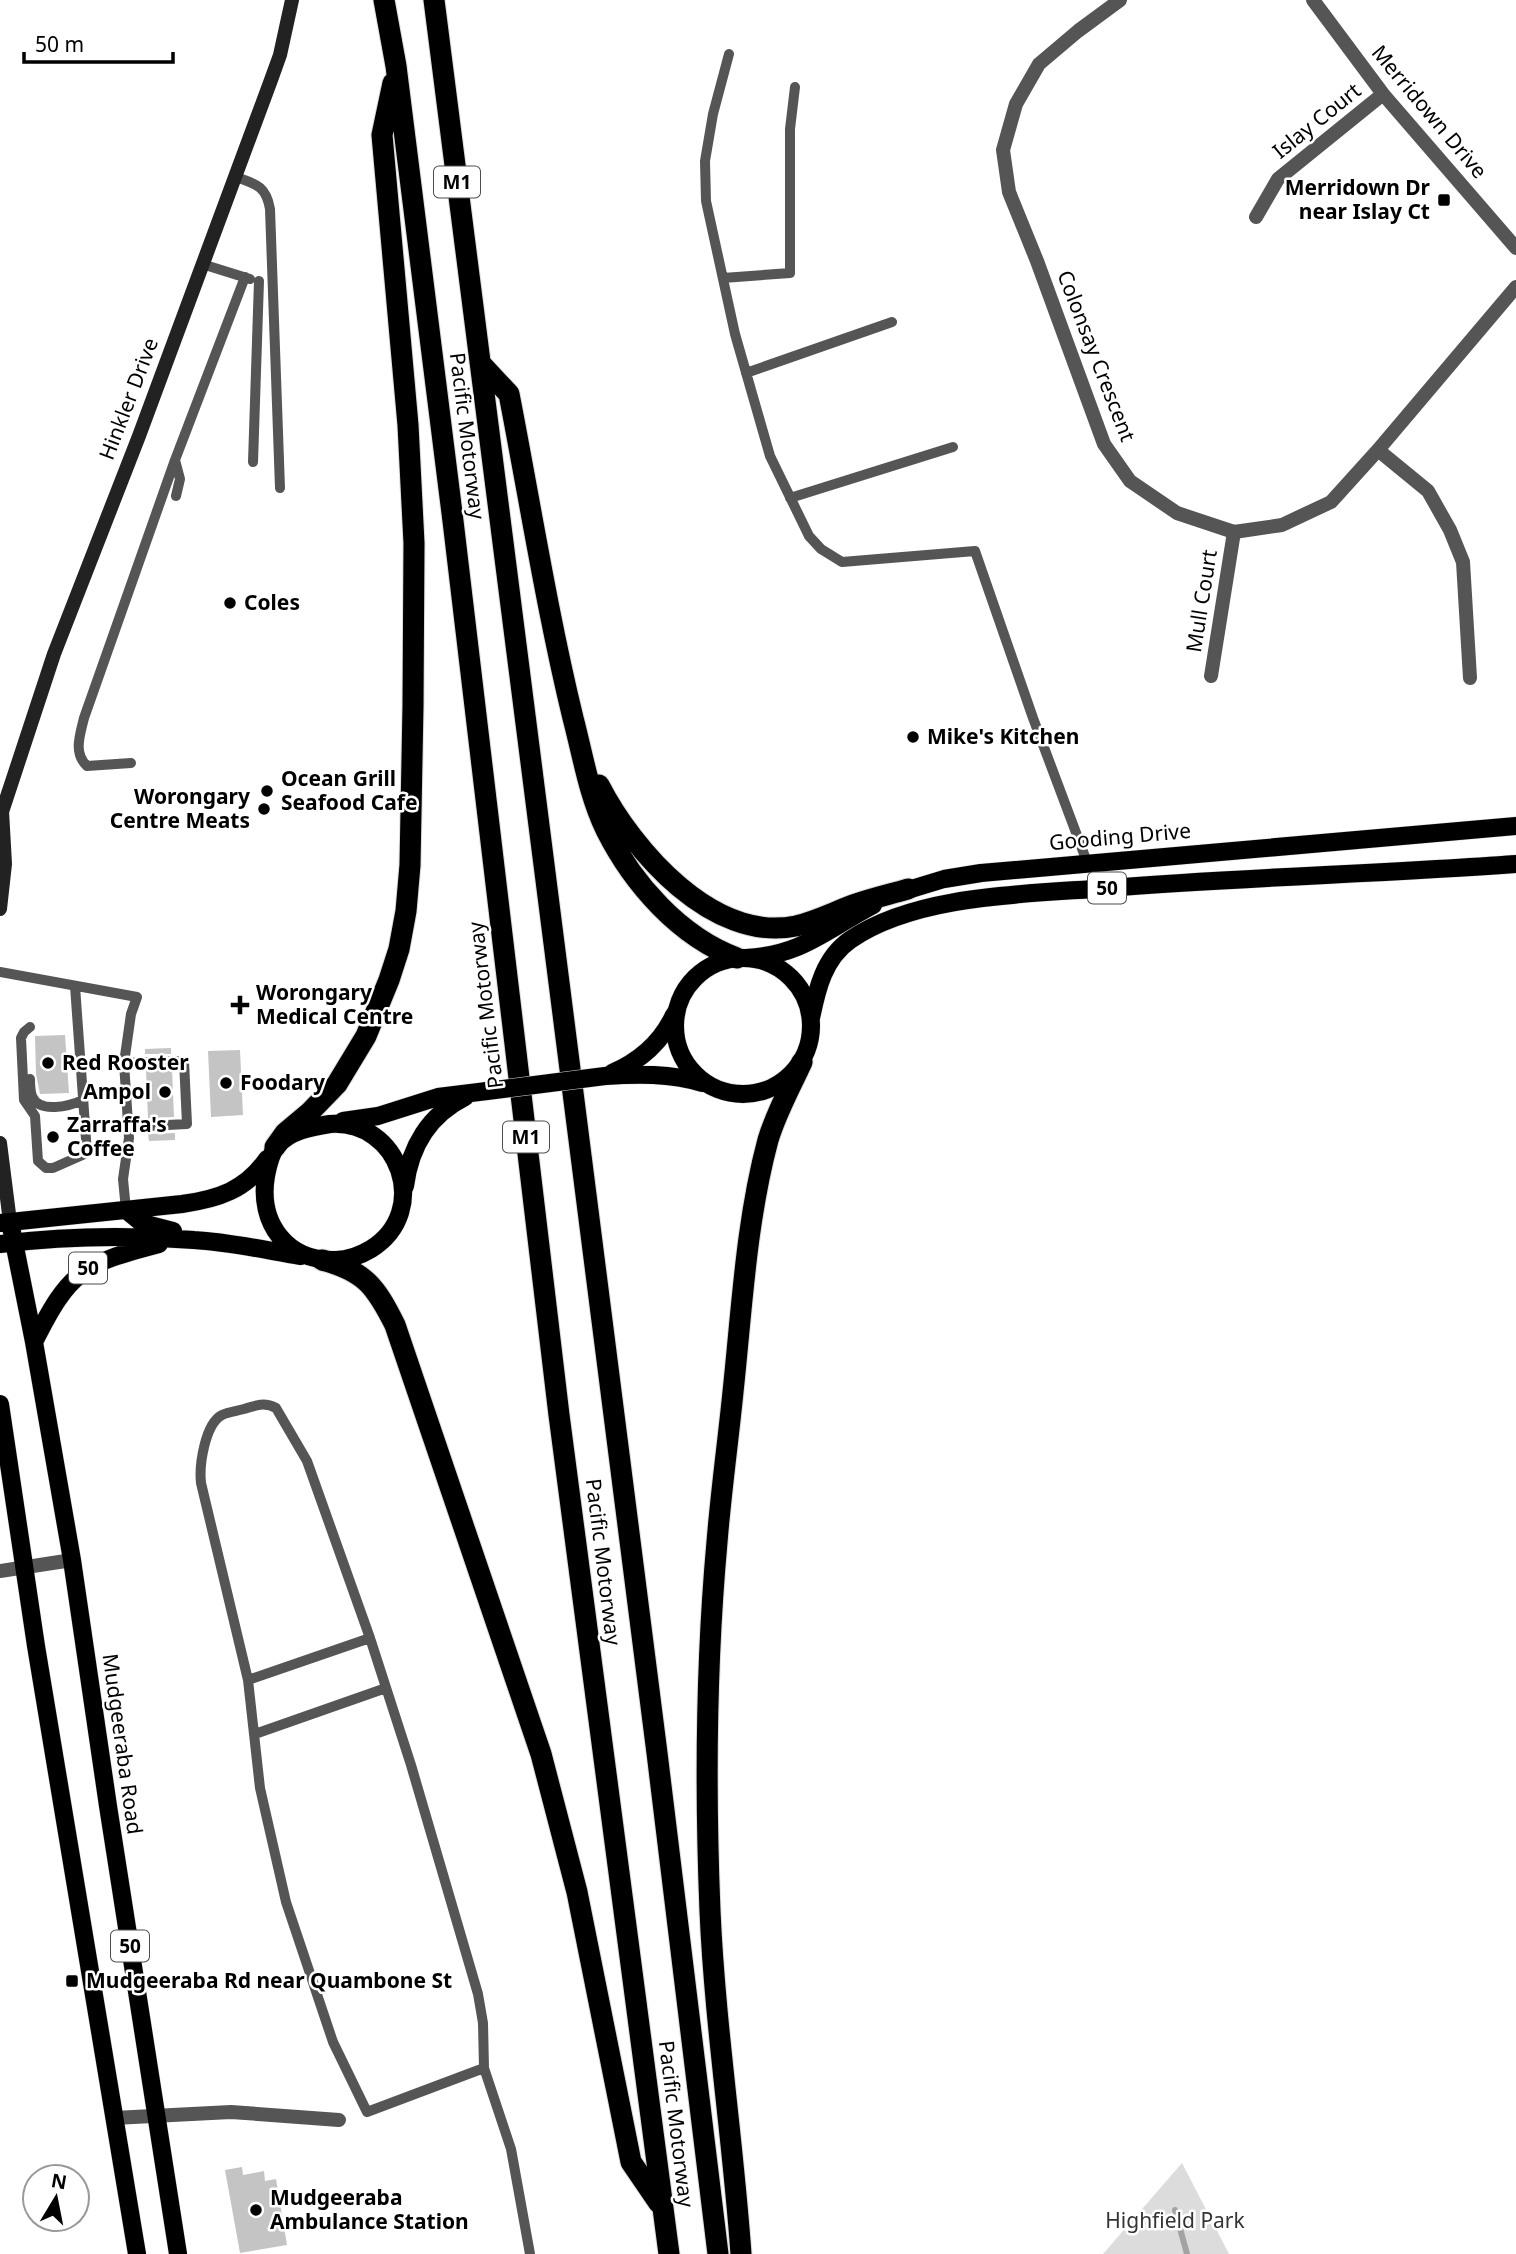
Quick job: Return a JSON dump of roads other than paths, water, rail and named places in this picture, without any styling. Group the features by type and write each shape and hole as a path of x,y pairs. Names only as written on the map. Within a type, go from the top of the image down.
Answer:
{"highway":[{"name":"Pacific Motorway","path":"384,0 396,66 453,521 557,1401 668,2254"},
{"name":"Pacific Motorway","path":"434,0 718,2254"},
{"path":"274,1149 285,1133 337,1084 366,1036 399,949 406,911 410,865 414,543 408,425 382,135 396,66"},
{"path":"480,363 509,394 560,666 599,814 624,860 669,915 707,944 741,958"},
{"path":"574,721 600,786 641,849 696,900 718,914 738,922 764,927 796,926 858,903 908,889"},
{"path":"741,2254 723,2088 710,1912 708,1731 712,1608 747,1255 759,1182 769,1137 802,1062"},
{"path":"318,1259 349,1268 364,1278 380,1296 396,1325 541,1754 586,1933 631,2162 663,2208"}],"main road":[{"name":"Hinkler Drive","path":"0,909 5,864 1,814 54,654 280,55 292,0"},
{"name":"Gooding Drive","path":"741,958 776,955 800,947 866,909 908,889 944,879 1087,863 1516,826"},
{"name":"50","path":"5,1223 201,1202 226,1195 252,1178 274,1149 301,1130 379,1116 430,1099 606,1076 677,1077 741,1095 765,1091 783,1083 802,1062 810,1042 811,1018 817,990 823,975 844,944 879,925 939,905 980,899 1189,882 1516,864"},
{"name":"50","path":"606,1076 635,1061 653,1047 668,1028 687,987 704,969 719,962 741,958"},
{"path":"741,958 764,960 789,976 804,996 811,1018"},
{"path":"677,1009 675,1026 682,1057 695,1076 715,1089"},
{"name":"50","path":"6,1243 100,1236 176,1239 224,1243 335,1261 353,1258 375,1246 392,1229 400,1214 414,1148 434,1119 450,1105 482,1092"},
{"path":"330,1124 345,1124 362,1129 386,1146 400,1171 403,1199"},
{"path":"0,1143 5,1223"},
{"path":"274,1149 265,1188 270,1222 276,1233 292,1248 318,1259"},
{"path":"126,1210 142,1223 224,1243"},
{"name":"Mudgeeraba Road","path":"5,1223 6,1243 34,1342 72,1560 178,2254"},
{"name":"50","path":"34,1342 53,1305 80,1273 107,1258 176,1239"},
{"name":"50","path":"0,1404 24,1567 138,2254"}],"street":[{"name":"Colonsay Crescent","path":"1120,0 1040,64 1016,104 1003,150 1009,192 1104,444 1130,481 1178,513 1234,532 1282,526 1331,502 1516,286"},
{"name":"Merridown Drive","path":"1313,0 1383,94 1516,247"},
{"name":"Islay Court","path":"1256,217 1278,179 1383,94"},
{"path":"1378,450 1428,491 1450,530 1463,562 1470,678"},
{"name":"Mull Court","path":"1211,676 1234,532"},
{"path":"0,1571 72,1560"},
{"path":"114,2118 231,2112 339,2120"}],"lane":[{"path":"729,54 713,114 705,161 706,201 735,334 769,456 809,536 821,549 842,562 975,551 1087,863"},
{"path":"723,278 790,273 790,129 795,87"},
{"path":"236,177 258,185 268,198 272,225 279,488"},
{"path":"202,264 274,286"},
{"path":"131,763 87,766 80,757 79,740 84,718 175,460 246,277"},
{"path":"253,461 259,281"},
{"path":"746,373 892,322"},
{"path":"790,498 953,447"},
{"path":"175,460 180,479 176,496"},
{"path":"0,972 137,997 131,1013 124,1063 129,1138 123,1179 126,1210"},
{"path":"75,986 87,1153 53,1168 43,1166 38,1161 34,1116 24,1100 24,1032 34,1025 28,1036 30,1088 33,1099 42,1105 55,1107 83,1100"},
{"path":"124,1063 184,1061 187,1124 128,1127"},
{"path":"484,2068 367,2112 334,2042 286,1902 260,1788 248,1680 199,1472 208,1434 221,1416 258,1404 276,1408 307,1461 370,1638 415,1778 478,1994 484,2068 511,2149 530,2254"},
{"path":"248,1680 370,1638"},
{"path":"255,1734 386,1688"}],"waterway":[{"path":"1175,2210 1187,2254"}],"place":[{"name":"Merridown Dr near Islay Ct","path":"1444,200"},
{"name":"Coles","path":"230,603"},
{"name":"Mike's Kitchen","path":"913,737"},
{"name":"Ocean Grill Seafood Cafe","path":"267,791"},
{"name":"Worongary Centre Meats","path":"264,809"},
{"name":"Worongary Medical Centre","path":"240,1005"},
{"name":"Red Rooster","path":"48,1063"},
{"name":"Foodary","path":"226,1083"},
{"name":"Ampol","path":"165,1092"},
{"name":"Zarraffa's Coffee","path":"53,1137"},
{"name":"Mudgeeraba Rd near Quambone St","path":"72,1981"},
{"name":"Mudgeeraba Ambulance Station","path":"256,2210"}],"park label":[{"name":"Highfield Park","path":"1175,2221"}]}
